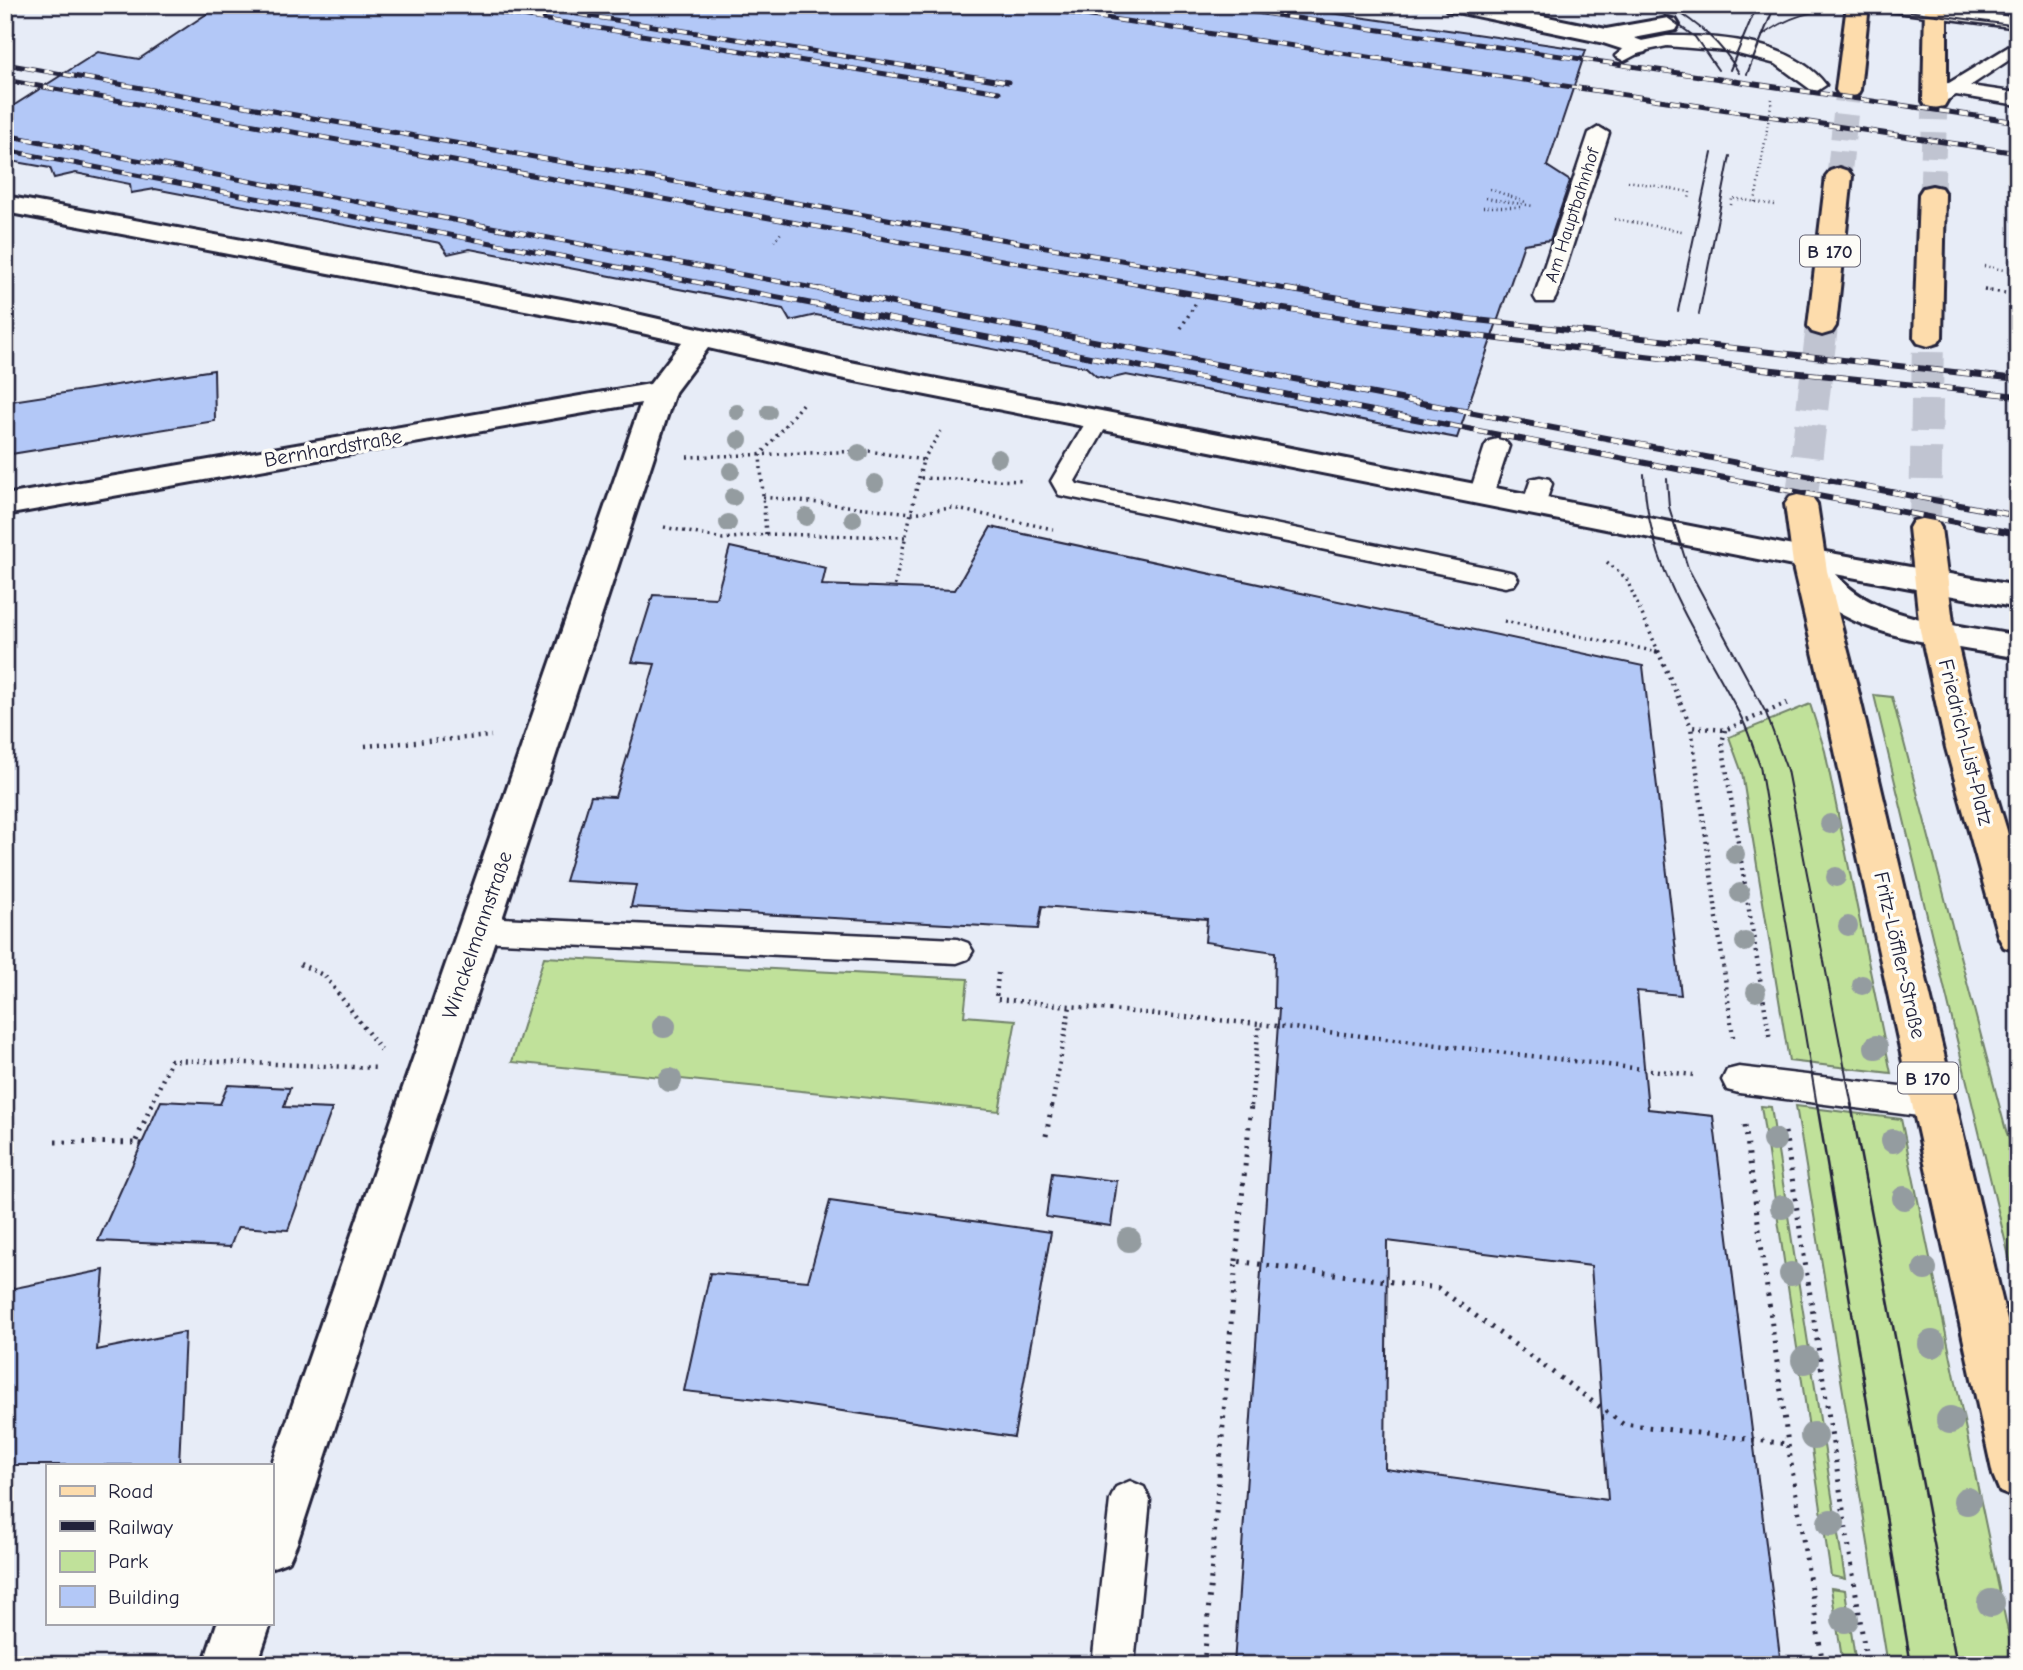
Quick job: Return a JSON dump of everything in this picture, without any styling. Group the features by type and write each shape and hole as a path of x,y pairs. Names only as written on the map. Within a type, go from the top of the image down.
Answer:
{"main road":[{"path":"1848,90 1858,5"},
{"path":"1936,9 1941,93"},
{"name":"B 170","path":"1822,326 1839,176"},
{"path":"1928,337 1932,194"},
{"name":"B 170","path":"1801,504 1808,559"},
{"path":"1925,528 1929,580"},
{"name":"Fritz-Löffler-Straße","path":"1808,559 2018,1475"},
{"name":"Friedrich-List-Platz","path":"1929,580 1937,630 1964,748 2018,936"}],"street":[{"path":"1463,32 1466,6 1606,36 1631,52"},
{"path":"1606,36 1668,25"},
{"path":"10,208 175,234 1481,495 1537,494 1808,559 2018,597"},
{"name":"Winckelmannstraße","path":"273,1537 660,391 701,337"},
{"name":"Bernhardstraße","path":"5,506 660,391"},
{"path":"1808,559 1820,579 1836,596 1859,610 1901,623 1937,630"},
{"name":"Friedrich-List-Platz","path":"1937,630 2018,647"},
{"path":"230,1665 244,1624"}],"lane":[{"path":"1881,5 1936,9 2018,23"},
{"path":"1631,52 1657,43 1701,43 1755,52 1784,61 1817,85"},
{"path":"1941,93 2018,46"},
{"path":"1941,93 2018,99"},
{"name":"Am Hauptbahnhof","path":"1545,297 1599,133"},
{"path":"1098,420 1063,481 1069,490 1505,579"},
{"path":"1481,495 1497,446"},
{"path":"479,929 957,951"},
{"path":"1739,1080 1934,1104"},
{"path":"1113,1665 1130,1500"}],"path":[{"path":"1755,202 1772,97 1784,61"},
{"path":"1585,174 1690,192 1689,200"},
{"path":"1490,189 1538,206"},
{"path":"1486,198 1538,206"},
{"path":"1731,205 1732,198 1775,205"},
{"path":"1483,207 1538,206"},
{"path":"774,241 781,233"},
{"path":"1984,267 2004,270"},
{"path":"1984,290 2005,293"},
{"path":"1181,328 1197,301"},
{"path":"766,534 760,456 804,402"},
{"path":"894,588 923,460 942,429"},
{"path":"679,458 869,451 923,460"},
{"path":"921,478 1063,481"},
{"path":"763,497 912,513"},
{"path":"657,526 723,540 766,534 906,537"},
{"path":"1603,560 1626,578 1691,727 1788,1444 1822,1665"},
{"path":"1691,727 1725,730 1788,705 1795,697 1791,677 1838,682"},
{"path":"1725,730 1722,743 1867,1665"},
{"path":"365,746 495,736"},
{"path":"300,964 325,976 381,1050"},
{"path":"999,971 996,999 1259,1024 1739,1080"},
{"path":"1046,1136 1070,1006"},
{"path":"1204,1665 1236,1261 1259,1024"},
{"path":"135,1143 171,1059 431,1070"},
{"path":"55,1142 142,1143"},
{"path":"1236,1261 1438,1288 1623,1424 1788,1444"}],"green space":[{"path":"1874,695 1892,697 2006,1131 2018,1160 2018,1294"},
{"path":"1810,704 1825,751 1891,1073 1789,1061 1742,773 1729,737"},
{"path":"544,957 968,979 964,1016 1016,1020 999,1111 512,1062"},
{"path":"1761,1106 1771,1107 1845,1579 1831,1576"},
{"path":"1796,1106 1901,1119 2015,1665 1888,1665"},
{"path":"1831,1588 1845,1590 1856,1665 1843,1665"}],"building":[{"path":"220,5 1276,5 1586,50 1547,166 1570,181 1550,240 1524,244 1457,438 1126,375 1109,379 1096,376 1086,367 816,315 790,321 783,309 470,249 448,254 440,243 155,189 131,193 130,184 76,173 54,178 50,168 5,160 5,111 98,52 139,59"},
{"path":"214,370 215,421 5,455 5,402"},
{"path":"991,527 1643,666 1681,995 1637,991 1648,1109 1713,1116 1781,1665 1234,1665 1279,1009 1274,1008 1275,952 1205,942 1207,919 1042,906 1038,929 631,907 636,885 565,881 591,796 615,797 655,664 632,662 653,595 716,598 730,547 826,568 822,585 955,590","holes":["1387,1241 1591,1266 1608,1500 1385,1469"]},
{"path":"228,1085 290,1088 284,1107 332,1109 288,1230 238,1227 230,1247 98,1241 161,1101 220,1104"},
{"path":"1052,1173 1117,1181 1111,1226 1046,1217"},
{"path":"830,1201 1051,1232 1014,1437 776,1401 684,1391 710,1273 808,1281"},
{"path":"104,1270 97,1350 185,1332 179,1464 5,1465 5,1290"}],"tunnel":[{"path":"1839,176 1848,90"},
{"path":"1932,194 1935,101"},
{"path":"1801,504 1822,326"},
{"path":"1925,528 1928,337"}],"tram line":[{"path":"1651,5 1695,37 1718,70"},
{"path":"1668,5 1708,34 1733,63"},
{"path":"1733,63 1757,5"},
{"path":"1763,36 1775,5"},
{"path":"1863,5 2018,26"},
{"path":"1968,5 2018,16"},
{"path":"1763,36 1801,15 1843,8 1873,8"},
{"path":"1747,74 1763,36"},
{"path":"1730,70 1733,63"},
{"path":"1733,63 1739,73"},
{"path":"1678,311 1712,153"},
{"path":"1699,314 1730,156"},
{"path":"1644,474 1647,509 1666,573 1743,721 1760,766 1817,1106"},
{"path":"1667,479 1669,507 1688,568 1766,713 1787,770 1852,1106"},
{"path":"1817,1104 1911,1665"},
{"path":"1851,1104 1957,1665"}],"railway":[{"path":"453,5 999,92"},
{"path":"520,5 1008,82"},
{"path":"1017,5 2018,153"},
{"path":"1207,5 2018,122"},
{"path":"5,64 1297,291"},
{"path":"5,80 1174,291"},
{"path":"5,135 829,291"},
{"path":"5,150 743,291"},
{"path":"734,289 2018,534"},
{"path":"819,289 2018,516"},
{"path":"1165,289 1484,337 2018,396"},
{"path":"1286,289 1467,319 2018,379"}]}
